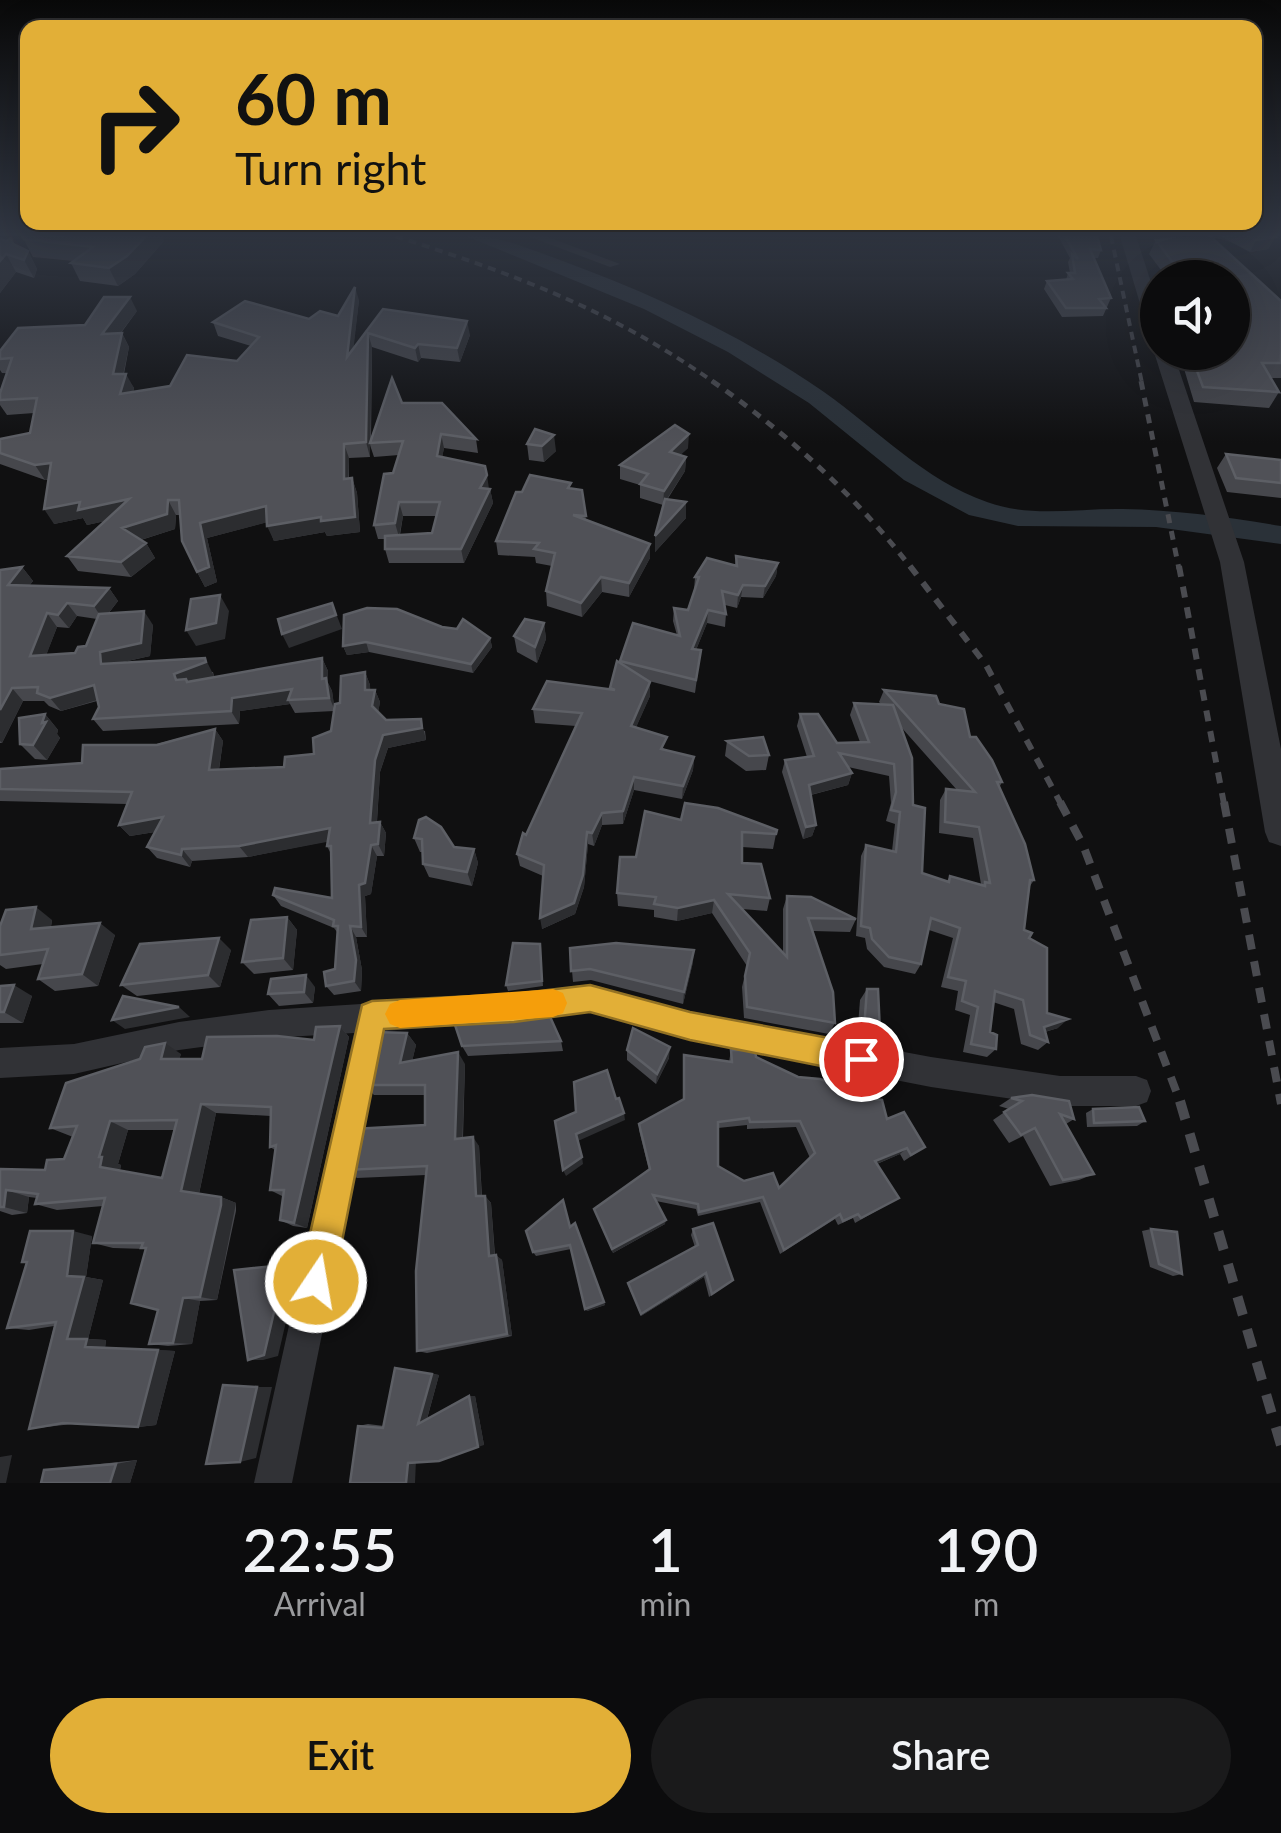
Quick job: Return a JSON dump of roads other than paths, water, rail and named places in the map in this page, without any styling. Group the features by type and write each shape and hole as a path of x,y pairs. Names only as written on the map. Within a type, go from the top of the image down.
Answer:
{"street":[{"path":"1168,370 1232,562 1281,832"},
{"path":"0,1063 74,1059 179,1036 590,998 690,1026 914,1069 1060,1092 1136,1092"},
{"path":"273,1483 372,1016"}],"waterway":[{"path":"652,305 777,371 913,474 979,509 1018,518 1174,520 1281,535"}],"railway":[{"path":"581,305 638,334 712,381"},
{"path":"1126,305 1142,383"},
{"path":"712,381 819,467 868,516 912,569"},
{"path":"1141,381 1179,569"},
{"path":"910,566 986,665 1061,804"},
{"path":"1179,566 1224,804"},
{"path":"1060,802 1083,845 1180,1103"},
{"path":"1224,802 1281,1104"},
{"path":"1180,1103 1281,1445"}]}
